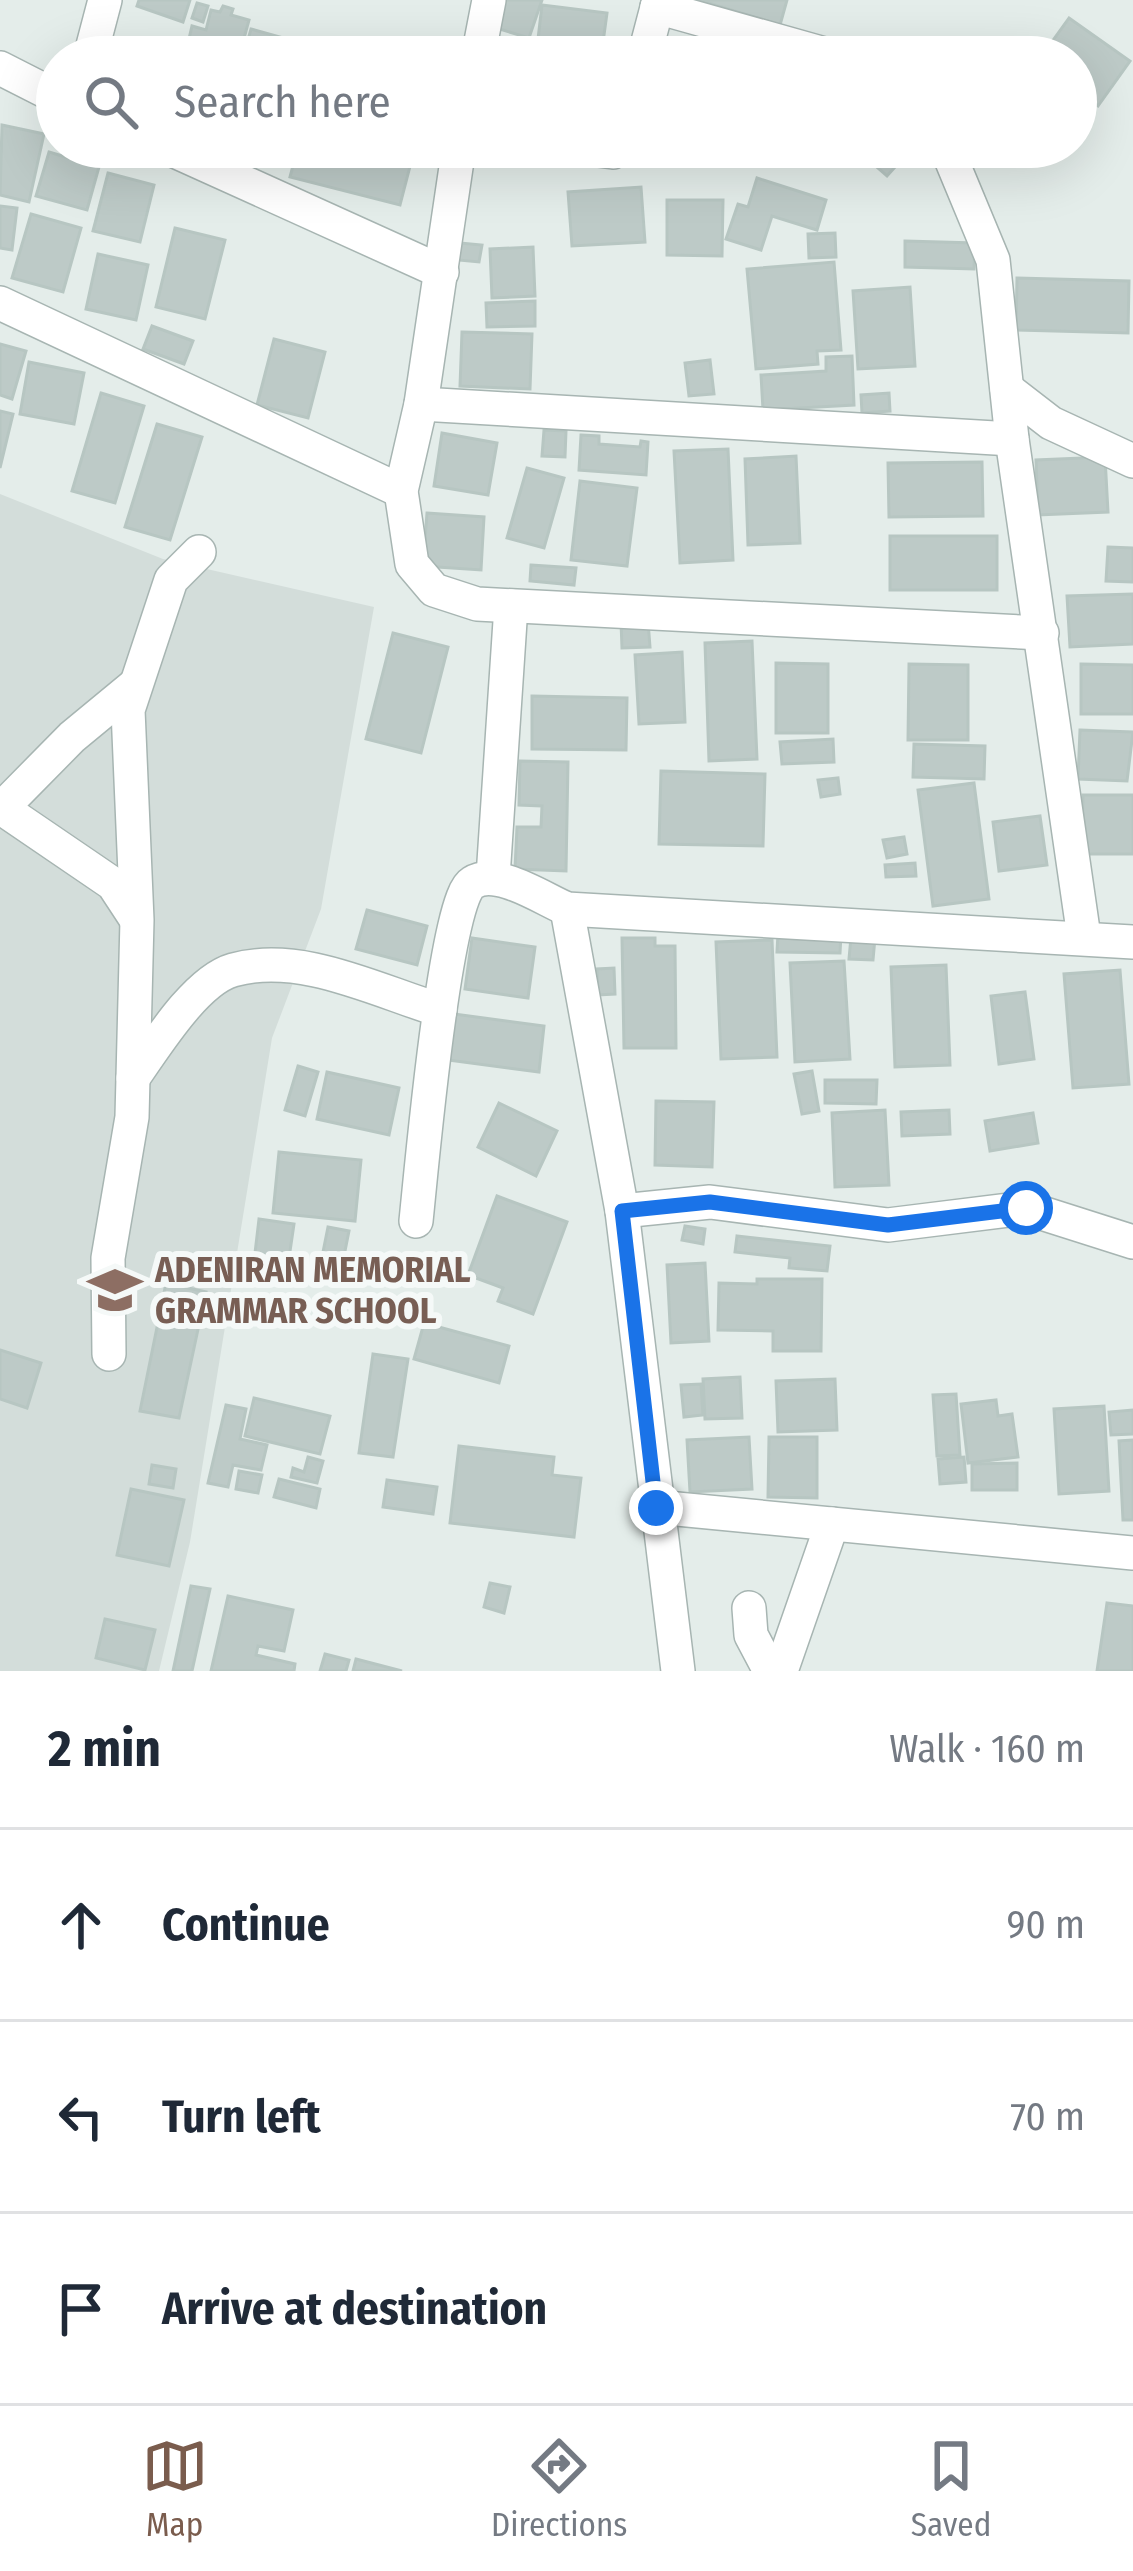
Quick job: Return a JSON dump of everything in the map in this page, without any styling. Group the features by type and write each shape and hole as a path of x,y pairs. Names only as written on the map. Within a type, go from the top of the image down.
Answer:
{"street":[{"path":"96,36 106,0"},
{"path":"482,36 489,0"},
{"path":"650,36 658,4 765,36"},
{"path":"0,68 36,86"},
{"path":"212,168 442,272"},
{"path":"456,168 421,404 401,491 412,564 434,590 478,604 1042,633"},
{"path":"955,168 993,260 1012,439 1084,937"},
{"path":"0,303 401,491"},
{"path":"1007,389 1051,423 1133,461"},
{"path":"421,404 1012,439"},
{"path":"109,1354 108,1258 133,1117 137,920 128,710 171,580 199,552"},
{"path":"493,877 512,606"},
{"path":"135,686 72,737 1,807 113,884 137,920"},
{"path":"416,1220 440,1010 462,892 472,882 493,877 567,910 1133,942"},
{"path":"567,910 622,1211 678,1671"},
{"path":"133,1078 186,1005 230,970 300,966 440,1010"},
{"path":"622,1211 710,1202 888,1225 1026,1208 1133,1242"},
{"path":"656,1508 1133,1553"},
{"path":"781,1671 832,1524"},
{"path":"749,1608 751,1635 770,1671"}],"shaded area":[{"name":"ADENIRAN MEMORIAL GRAMMAR SCHOOL","path":"0,494 163,559 374,607 321,909 272,1038 190,1542 159,1671 0,1671"}],"building":[{"path":"139,0 190,0 183,22 137,6"},
{"path":"501,0 542,0 530,36 493,27"},
{"path":"699,0 787,0 780,25"},
{"path":"197,3 208,6 203,22 192,18"},
{"path":"542,5 607,13 604,36 538,36"},
{"path":"223,6 233,9 231,15 249,20 245,36 190,36 192,26 206,30 211,10 220,12"},
{"path":"1069,18 1095,36 1056,36"},
{"path":"251,29 276,36 249,36"},
{"path":"1097,38 1130,61 1097,105"},
{"path":"2,125 36,132 36,168 29,202 0,195"},
{"path":"44,168 99,168 87,210 36,196"},
{"path":"292,168 410,168 400,205 290,177"},
{"path":"108,173 154,185 140,242 93,231"},
{"path":"757,178 826,200 817,230 772,216 761,250 726,239 738,204 748,207"},
{"path":"641,187 645,242 572,246 568,192"},
{"path":"667,200 723,200 722,256 667,255"},
{"path":"0,206 17,208 12,250 0,248"},
{"path":"31,214 81,228 63,292 12,278"},
{"path":"175,228 225,240 205,319 156,307"},
{"path":"835,233 836,257 809,258 808,234"},
{"path":"905,241 975,243 974,269 905,267"},
{"path":"460,243 482,245 479,262 458,260"},
{"path":"533,247 535,296 492,298 490,249"},
{"path":"98,254 148,265 136,320 86,309"},
{"path":"834,262 841,350 817,351 818,364 756,369 747,269"},
{"path":"1017,278 1129,281 1128,333 1016,330"},
{"path":"910,287 915,366 858,369 853,291"},
{"path":"535,301 535,326 487,327 486,303"},
{"path":"152,326 193,341 184,364 143,349"},
{"path":"462,332 532,334 530,389 460,386"},
{"path":"274,339 325,352 308,418 257,405"},
{"path":"0,344 26,351 12,399 0,395"},
{"path":"852,356 854,405 763,410 761,375 826,371 826,357"},
{"path":"710,360 714,394 689,396 685,363"},
{"path":"29,362 84,373 74,424 20,414"},
{"path":"101,393 144,406 115,503 72,491"},
{"path":"889,393 890,411 862,413 861,395"},
{"path":"0,411 13,414 0,468"},
{"path":"157,424 202,437 170,540 125,527"},
{"path":"544,430 566,431 565,457 542,456"},
{"path":"442,433 497,443 488,495 434,486"},
{"path":"581,435 599,436 599,444 640,447 641,441 648,442 646,475 579,470"},
{"path":"728,449 733,560 680,563 674,451"},
{"path":"796,456 800,543 748,545 745,459"},
{"path":"1105,457 1108,512 1038,515 1036,460"},
{"path":"982,462 983,516 889,517 888,463"},
{"path":"527,468 564,478 544,548 507,538"},
{"path":"580,481 637,488 627,566 571,560"},
{"path":"427,513 484,517 481,570 423,566"},
{"path":"890,536 997,536 997,590 890,590"},
{"path":"1108,547 1133,548 1133,582 1106,581"},
{"path":"531,565 576,568 574,585 530,581"},
{"path":"1133,594 1133,644 1070,647 1067,596"},
{"path":"648,621 650,647 622,648 621,622"},
{"path":"393,633 448,647 421,753 366,739"},
{"path":"752,641 757,759 709,761 705,643"},
{"path":"682,652 685,722 639,724 635,655"},
{"path":"776,663 828,664 828,733 776,733"},
{"path":"909,664 968,665 968,740 908,740"},
{"path":"1081,664 1133,665 1133,714 1081,714"},
{"path":"532,696 627,698 626,750 532,749"},
{"path":"1080,730 1133,732 1127,781 1078,779"},
{"path":"833,739 834,762 782,764 780,742"},
{"path":"914,744 985,746 984,779 913,777"},
{"path":"520,761 568,762 566,871 515,869 517,827 541,827 542,806 519,805"},
{"path":"661,771 765,774 763,846 659,844"},
{"path":"838,778 840,794 821,797 818,780"},
{"path":"974,783 989,899 933,906 918,790"},
{"path":"1083,795 1133,795 1133,854 1082,854"},
{"path":"1040,816 1047,865 999,871 993,822"},
{"path":"904,837 907,854 887,858 883,840"},
{"path":"915,863 916,876 886,877 885,865"},
{"path":"367,910 427,926 417,965 356,949"},
{"path":"778,933 841,935 840,953 777,952"},
{"path":"851,937 875,938 873,960 849,959"},
{"path":"472,938 535,947 528,998 465,989"},
{"path":"622,938 655,938 655,946 675,946 676,1048 624,1048"},
{"path":"772,940 777,1057 721,1059 716,942"},
{"path":"844,961 850,1059 795,1062 790,963"},
{"path":"946,965 950,1065 895,1067 891,967"},
{"path":"614,968 615,994 598,995 597,969"},
{"path":"1120,970 1129,1084 1073,1088 1064,974"},
{"path":"1025,992 1034,1059 999,1064 991,996"},
{"path":"454,1014 544,1026 539,1072 448,1060"},
{"path":"298,1066 318,1072 305,1116 285,1110"},
{"path":"812,1071 819,1111 802,1114 794,1074"},
{"path":"327,1072 399,1088 389,1135 317,1119"},
{"path":"825,1080 877,1080 876,1104 825,1103"},
{"path":"656,1101 714,1102 712,1167 655,1165"},
{"path":"499,1103 557,1131 536,1176 478,1147"},
{"path":"885,1110 889,1185 835,1187 832,1113"},
{"path":"949,1110 950,1134 902,1136 901,1112"},
{"path":"1033,1113 1038,1143 990,1151 985,1121"},
{"path":"279,1152 361,1160 355,1221 273,1213"},
{"path":"497,1196 567,1222 533,1314 498,1301 503,1288 468,1275"},
{"path":"259,1219 294,1224 289,1258 255,1253"},
{"path":"685,1226 705,1229 703,1244 682,1240"},
{"path":"328,1227 349,1231 343,1261 322,1257"},
{"path":"737,1236 830,1246 827,1271 789,1268 790,1258 735,1252"},
{"path":"705,1263 709,1341 671,1343 667,1265"},
{"path":"757,1279 822,1279 821,1351 773,1351 773,1331 718,1330 719,1283 757,1284"},
{"path":"166,1283 206,1292 179,1418 140,1411"},
{"path":"424,1323 509,1346 499,1383 414,1359"},
{"path":"0,1350 41,1363 27,1408 0,1399"},
{"path":"373,1354 408,1359 393,1457 359,1453"},
{"path":"740,1377 742,1418 705,1419 703,1379"},
{"path":"835,1379 837,1430 778,1432 776,1381"},
{"path":"701,1384 703,1415 684,1417 681,1385"},
{"path":"956,1394 960,1455 937,1456 933,1395"},
{"path":"254,1398 330,1416 320,1454 245,1436"},
{"path":"996,1400 998,1416 1012,1414 1018,1457 968,1463 961,1404"},
{"path":"226,1405 246,1409 240,1439 267,1445 261,1470 233,1465 228,1487 208,1483"},
{"path":"1104,1406 1109,1491 1059,1494 1054,1409"},
{"path":"1133,1410 1133,1434 1111,1435 1109,1412"},
{"path":"749,1437 752,1489 690,1492 687,1440"},
{"path":"769,1437 817,1437 817,1498 768,1497"},
{"path":"1133,1440 1133,1520 1123,1520 1119,1441"},
{"path":"459,1446 554,1457 552,1475 581,1478 574,1537 450,1523"},
{"path":"308,1457 323,1461 317,1483 291,1477 293,1468 304,1472"},
{"path":"964,1457 966,1482 940,1484 938,1459"},
{"path":"1017,1463 1017,1490 972,1490 972,1464"},
{"path":"152,1465 176,1469 173,1488 149,1484"},
{"path":"239,1471 262,1475 258,1493 236,1489"},
{"path":"279,1479 320,1489 316,1508 274,1497"},
{"path":"387,1480 437,1487 433,1514 383,1507"},
{"path":"131,1489 184,1500 169,1566 117,1555"},
{"path":"490,1583 510,1587 504,1613 484,1607"},
{"path":"191,1586 210,1589 192,1671 173,1671"},
{"path":"228,1596 293,1610 284,1651 258,1646 256,1655 295,1664 294,1671 211,1671"},
{"path":"1107,1603 1133,1606 1133,1671 1097,1671"},
{"path":"105,1619 155,1630 145,1670 96,1658"},
{"path":"325,1654 349,1660 346,1671 320,1671"},
{"path":"356,1659 402,1671 353,1671"}],"place":[{"name":"ADENIRAN MEMORIAL GRAMMAR SCHOOL","path":"115,1290"}],"route":[{"path":"656,1508 622,1211 710,1202 918,1225 995,1209 1026,1208"}]}
